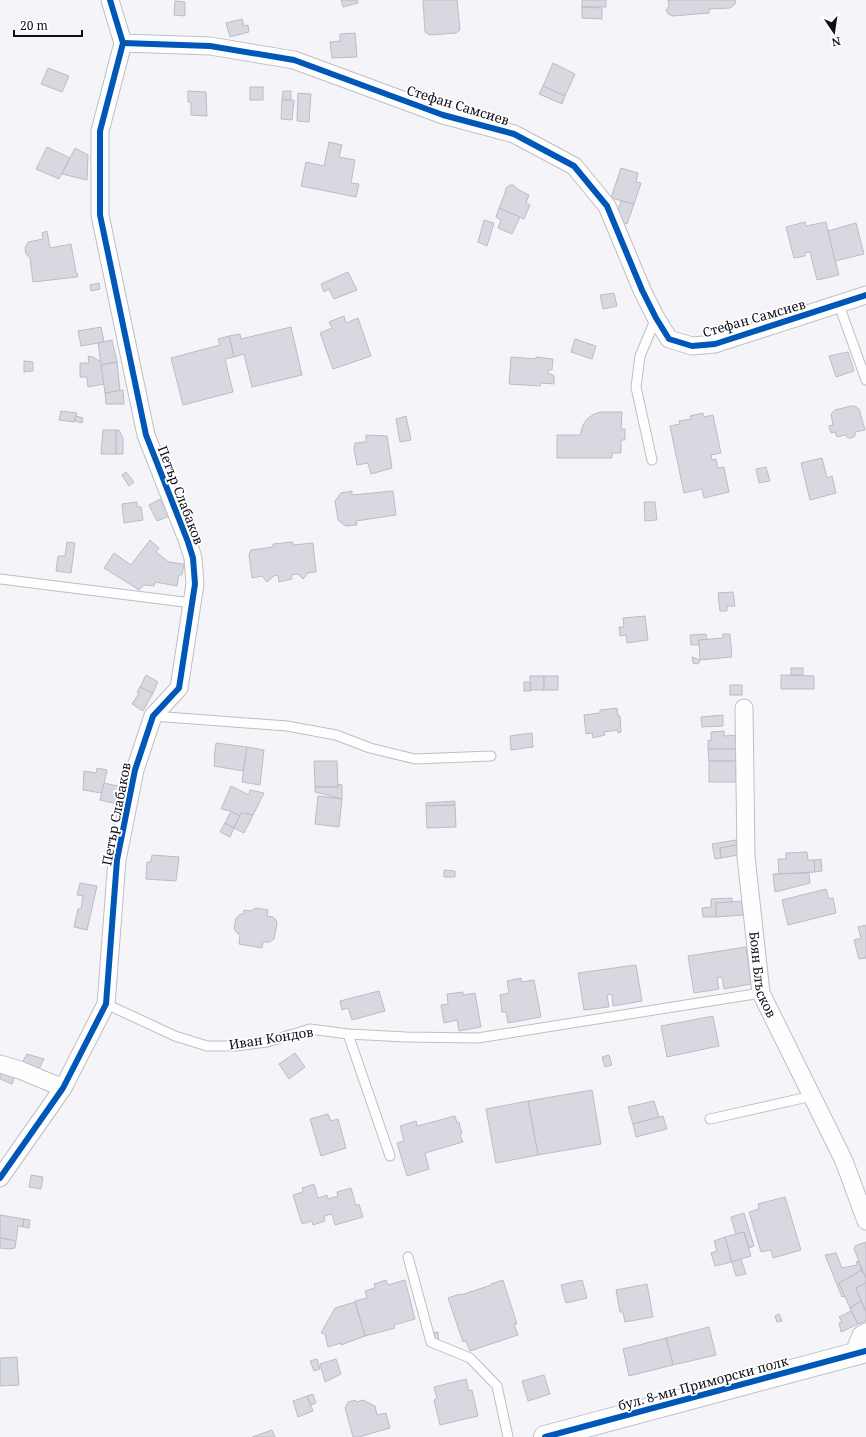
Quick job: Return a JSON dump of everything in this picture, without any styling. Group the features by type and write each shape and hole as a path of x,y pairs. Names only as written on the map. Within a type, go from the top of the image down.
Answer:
{"main road":[{"name":"бул. 8-ми Приморски полк","path":"545,1437 859,1353"}],"street":[{"path":"110,0 123,43"},
{"name":"Стефан Самсиев","path":"123,43 210,46 294,60 443,115 514,134 574,166 607,206 642,290 656,318 669,339 692,346 715,344 866,295"},
{"name":"Петър Слабаков","path":"0,1178 62,1088 106,1004 117,860 135,770 153,716 179,688 195,584 193,558 170,494 146,435 100,214 100,131 123,43"},
{"name":"Боян Блъсков","path":"744,708 746,857 761,992 844,1161 866,1221"},
{"path":"0,1064 20,1070 62,1088"},
{"path":"859,1353 861,1335 866,1332"}],"lane":[{"path":"839,305 866,380"},
{"path":"652,460 636,387 640,356 656,318"},
{"path":"0,579 192,603"},
{"path":"153,716 294,728 336,735 370,748 415,759 491,756"},
{"name":"Иван Кондов","path":"106,1004 175,1036 207,1046 236,1046 266,1042 310,1029 348,1034 406,1037 478,1038 761,992"},
{"path":"348,1034 390,1156"},
{"path":"710,1119 812,1096"},
{"path":"408,1257 431,1342 470,1358 497,1386 508,1437"}],"building":[{"path":"341,0 357,0 358,3 343,7"},
{"path":"423,0 457,0 460,30 456,33 430,35 425,32"},
{"path":"582,0 606,0 606,7 582,7"},
{"path":"668,0 736,0 735,4 730,8 709,9 709,13 673,16 668,14 666,10 669,6"},
{"path":"175,1 185,2 185,16 174,15"},
{"path":"582,7 602,8 602,19 582,18"},
{"path":"242,19 244,26 248,25 249,32 230,37 226,23"},
{"path":"355,33 357,57 332,58 330,42 340,41 340,34"},
{"path":"553,63 575,74 565,96 543,86"},
{"path":"48,68 69,76 62,92 41,84"},
{"path":"543,86 565,96 562,104 539,94"},
{"path":"250,87 263,87 263,100 250,100"},
{"path":"188,91 206,92 207,116 191,115 191,102 188,102"},
{"path":"283,91 291,91 291,100 282,100"},
{"path":"298,93 311,94 309,122 297,121"},
{"path":"282,100 294,100 292,120 281,119"},
{"path":"329,142 342,145 339,157 355,160 351,183 359,184 356,197 301,186 306,162 324,166"},
{"path":"47,147 70,158 59,179 36,169"},
{"path":"75,148 88,155 87,180 62,174"},
{"path":"621,168 638,173 636,182 641,183 634,204 611,198"},
{"path":"513,185 529,195 526,203 530,205 524,219 499,208 506,188"},
{"path":"621,201 634,204 627,224 615,220"},
{"path":"499,208 520,217 512,234 498,228 501,220 496,217"},
{"path":"484,220 494,223 487,246 478,242"},
{"path":"805,222 806,226 826,222 839,275 817,280 810,252 805,253 805,256 794,258 786,227"},
{"path":"856,223 864,254 835,261 828,231"},
{"path":"47,231 50,248 71,244 76,272 78,274 77,277 33,282 30,258 26,254 25,248 28,242 43,239 42,233"},
{"path":"348,272 357,290 334,299 329,289 324,292 321,284"},
{"path":"99,283 100,289 91,291 90,285"},
{"path":"614,293 617,306 603,309 600,295"},
{"path":"344,316 346,323 358,318 371,356 333,369 320,333 332,328 329,322"},
{"path":"101,327 104,342 81,346 78,331"},
{"path":"291,327 302,375 252,387 244,354 234,357 229,336 240,334 241,339"},
{"path":"229,336 234,357 225,359 233,392 183,405 171,358 220,345 218,339"},
{"path":"575,339 596,346 592,359 571,352"},
{"path":"112,340 117,362 101,365 98,343"},
{"path":"848,352 854,371 836,377 829,356"},
{"path":"88,356 101,362 104,384 88,387 87,377 80,377 80,363 89,363"},
{"path":"511,357 553,359 552,370 548,370 548,374 554,376 554,384 541,383 540,386 509,384"},
{"path":"24,361 33,362 33,371 24,372"},
{"path":"117,362 120,391 105,393 101,365"},
{"path":"123,390 124,404 106,404 105,393"},
{"path":"855,406 859,409 865,430 855,432 855,436 852,438 848,438 846,435 837,437 835,432 831,433 829,426 833,425 831,414 835,410"},
{"path":"61,411 77,413 74,422 59,420"},
{"path":"601,412 622,412 621,429 625,429 625,440 621,440 621,453 612,453 612,458 557,458 557,435 580,435 583,425 587,419 594,414"},
{"path":"703,413 704,417 713,415 721,453 711,455 712,460 716,459 718,468 724,467 729,492 704,498 702,489 684,493 670,426 680,424 679,421 691,419 690,416"},
{"path":"76,416 83,418 82,423 75,421"},
{"path":"406,416 411,440 400,442 396,419"},
{"path":"103,430 116,430 116,454 101,454"},
{"path":"116,430 119,430 123,438 123,454 116,454"},
{"path":"366,435 387,436 392,468 371,474 368,463 357,465 354,449 355,443 366,442"},
{"path":"822,458 827,478 832,476 836,493 810,500 801,463"},
{"path":"766,467 770,481 759,483 756,469"},
{"path":"126,472 134,482 129,486 122,475"},
{"path":"352,491 352,495 393,491 396,515 356,521 357,525 346,526 338,520 335,501 341,493"},
{"path":"160,499 169,516 157,521 149,505"},
{"path":"137,502 137,507 141,507 143,520 124,523 122,504"},
{"path":"644,502 655,502 657,520 645,521"},
{"path":"150,540 159,548 156,552 169,562 184,564 182,575 179,575 177,586 155,582 154,586 144,585 139,590 104,568 114,553 131,565"},
{"path":"67,542 75,543 71,573 56,571 58,556 65,556"},
{"path":"293,542 293,545 313,543 316,572 308,573 303,579 298,574 291,575 292,579 279,582 278,575 274,576 267,582 262,576 252,578 249,555 251,550 273,547 273,544"},
{"path":"733,592 735,606 727,606 727,611 720,611 718,593"},
{"path":"645,616 648,640 627,643 626,635 620,636 619,627 624,627 623,618"},
{"path":"706,634 707,640 699,640 699,645 691,645 690,635"},
{"path":"723,634 730,634 732,657 700,660 699,640 723,638"},
{"path":"692,657 700,660 699,663 693,663"},
{"path":"791,668 803,668 803,675 791,675"},
{"path":"146,675 158,682 153,693 140,687"},
{"path":"781,675 814,676 814,689 781,689"},
{"path":"530,676 544,676 544,690 530,690"},
{"path":"544,676 558,676 558,690 544,690"},
{"path":"524,682 530,682 530,691 524,691"},
{"path":"730,685 742,685 742,695 730,695"},
{"path":"140,687 153,693 143,711 132,704 139,693 137,692"},
{"path":"617,708 618,716 620,716 621,732 618,733 617,730 604,732 605,735 593,738 592,733 586,734 584,715 600,713 600,710"},
{"path":"723,715 723,726 702,727 701,717"},
{"path":"724,731 724,736 742,735 742,749 708,749 708,740 711,741 711,732"},
{"path":"532,733 533,747 511,750 510,736"},
{"path":"216,743 247,747 243,771 214,766"},
{"path":"247,747 264,750 260,785 242,782"},
{"path":"708,749 742,749 742,761 709,761"},
{"path":"314,761 337,761 338,787 315,787"},
{"path":"709,761 736,761 736,782 709,782"},
{"path":"97,768 107,770 102,793 83,790 84,771 96,773"},
{"path":"104,783 122,787 117,804 100,800"},
{"path":"338,784 342,785 342,799 315,792 315,787 338,787"},
{"path":"231,786 249,795 250,790 264,793 253,815 241,813 240,816 231,811 221,809"},
{"path":"318,796 342,799 339,827 315,824"},
{"path":"455,801 455,805 426,806 426,803"},
{"path":"455,805 456,827 427,828 426,806"},
{"path":"231,811 240,816 234,828 225,823"},
{"path":"241,813 253,815 244,833 234,828"},
{"path":"225,823 234,828 230,837 220,832"},
{"path":"736,840 737,845 720,848 721,858 715,859 712,844"},
{"path":"737,845 738,855 721,858 720,848"},
{"path":"807,852 808,860 814,860 815,872 779,874 778,859 786,859 786,853"},
{"path":"152,855 179,857 176,881 146,879 147,862 151,862"},
{"path":"821,859 822,871 815,872 814,860"},
{"path":"444,870 455,871 455,877 444,877"},
{"path":"809,873 810,883 775,892 773,874"},
{"path":"80,883 97,886 87,930 74,927 78,909 81,909 83,896 77,895"},
{"path":"826,889 829,899 833,898 836,913 788,925 782,900"},
{"path":"732,898 732,902 716,903 716,917 703,917 702,908 711,907 711,899"},
{"path":"742,901 743,915 716,917 716,903"},
{"path":"256,908 268,910 267,916 273,917 277,924 274,939 270,942 263,942 262,948 239,944 240,934 238,934 234,929 236,918 241,914 243,915 244,910 251,911"},
{"path":"866,925 866,958 859,959 854,940 861,938 858,927"},
{"path":"746,947 751,984 724,989 722,977 717,978 719,989 694,993 688,956"},
{"path":"636,965 642,1001 613,1006 612,994 607,995 609,1007 584,1010 578,973"},
{"path":"521,978 522,982 534,980 541,1017 508,1023 506,1012 502,1012 500,995 509,993 507,981"},
{"path":"379,991 385,1011 352,1020 348,1008 342,1010 340,1001"},
{"path":"463,992 463,995 475,993 481,1027 459,1031 457,1020 444,1023 441,1005 448,1004 447,994"},
{"path":"713,1016 719,1046 667,1057 661,1026"},
{"path":"295,1053 305,1067 289,1079 279,1064"},
{"path":"27,1054 44,1059 39,1069 22,1063"},
{"path":"609,1055 612,1065 605,1067 602,1057"},
{"path":"0,1067 16,1073 12,1084 0,1079"},
{"path":"592,1090 601,1144 538,1155 528,1101"},
{"path":"528,1101 538,1155 496,1163 486,1109"},
{"path":"654,1101 659,1117 633,1124 628,1107"},
{"path":"328,1114 331,1121 338,1119 346,1148 321,1156 310,1119"},
{"path":"455,1116 457,1123 459,1122 462,1134 460,1135 463,1142 425,1153 429,1169 407,1176 397,1143 404,1141 400,1126 416,1121 417,1126"},
{"path":"663,1116 667,1129 636,1137 633,1124"},
{"path":"31,1175 43,1177 41,1189 29,1187"},
{"path":"314,1184 318,1198 327,1195 328,1199 338,1196 337,1192 351,1188 356,1206 359,1204 363,1217 335,1225 332,1214 324,1216 325,1221 313,1225 312,1221 302,1224 293,1195 303,1192 302,1188"},
{"path":"785,1197 801,1250 773,1258 771,1250 761,1252 749,1212 759,1209 758,1204"},
{"path":"744,1213 754,1246 749,1248 744,1232 736,1235 731,1217"},
{"path":"0,1215 24,1219 23,1227 18,1226 16,1241 0,1238"},
{"path":"24,1219 30,1220 29,1228 23,1227"},
{"path":"744,1232 751,1256 732,1262 725,1237"},
{"path":"725,1237 732,1262 715,1266 711,1253 717,1251 714,1241"},
{"path":"0,1238 16,1241 15,1248 0,1248"},
{"path":"866,1242 866,1279 854,1249 855,1246"},
{"path":"836,1253 842,1268 857,1265 856,1262 858,1261 862,1270 839,1283 845,1296 842,1297 825,1255"},
{"path":"741,1259 746,1274 736,1276 732,1262"},
{"path":"862,1270 866,1283 856,1288 861,1301 850,1308 839,1283"},
{"path":"386,1280 388,1285 405,1280 415,1319 394,1325 395,1328 365,1336 355,1301 367,1298 365,1291 375,1288 374,1284"},
{"path":"503,1280 517,1324 514,1324 518,1335 470,1351 466,1341 463,1342 448,1298"},
{"path":"582,1280 587,1298 566,1303 561,1285"},
{"path":"866,1283 866,1312 856,1288"},
{"path":"647,1284 653,1317 625,1322 623,1312 620,1312 616,1290"},
{"path":"861,1301 866,1312 866,1321 858,1324 850,1308"},
{"path":"355,1302 365,1336 341,1345 341,1343 328,1347 325,1334 321,1333 335,1308"},
{"path":"851,1311 858,1324 841,1332 839,1323 842,1322 839,1317"},
{"path":"779,1314 782,1321 777,1322 775,1316"},
{"path":"709,1327 716,1355 673,1365 666,1338"},
{"path":"438,1332 439,1345 429,1333"},
{"path":"666,1338 673,1365 629,1376 623,1349"},
{"path":"17,1357 19,1385 0,1386 0,1358"},
{"path":"317,1359 320,1369 314,1371 310,1361"},
{"path":"336,1359 341,1374 325,1382 320,1364"},
{"path":"544,1375 550,1394 528,1401 522,1381"},
{"path":"466,1379 469,1391 472,1390 478,1416 440,1425 434,1400 437,1398 434,1387"},
{"path":"313,1394 316,1403 311,1405 307,1396"},
{"path":"307,1396 313,1411 298,1417 293,1401"},
{"path":"355,1400 356,1402 363,1400 375,1406 377,1415 386,1413 390,1428 359,1437 353,1437 345,1408 348,1402"},
{"path":"272,1430 275,1437 252,1437"}],"cycle path":[{"path":"0,1178 63,1088 106,1004 117,860 135,770 153,716 179,688 195,584 193,558 188,542 146,435 100,215 100,131 123,43 110,0"},
{"path":"123,43 210,46 294,60 443,115 514,134 574,166 607,206 642,290 656,318 669,339 692,346 715,344 866,295"},
{"path":"545,1437 866,1351"}]}
